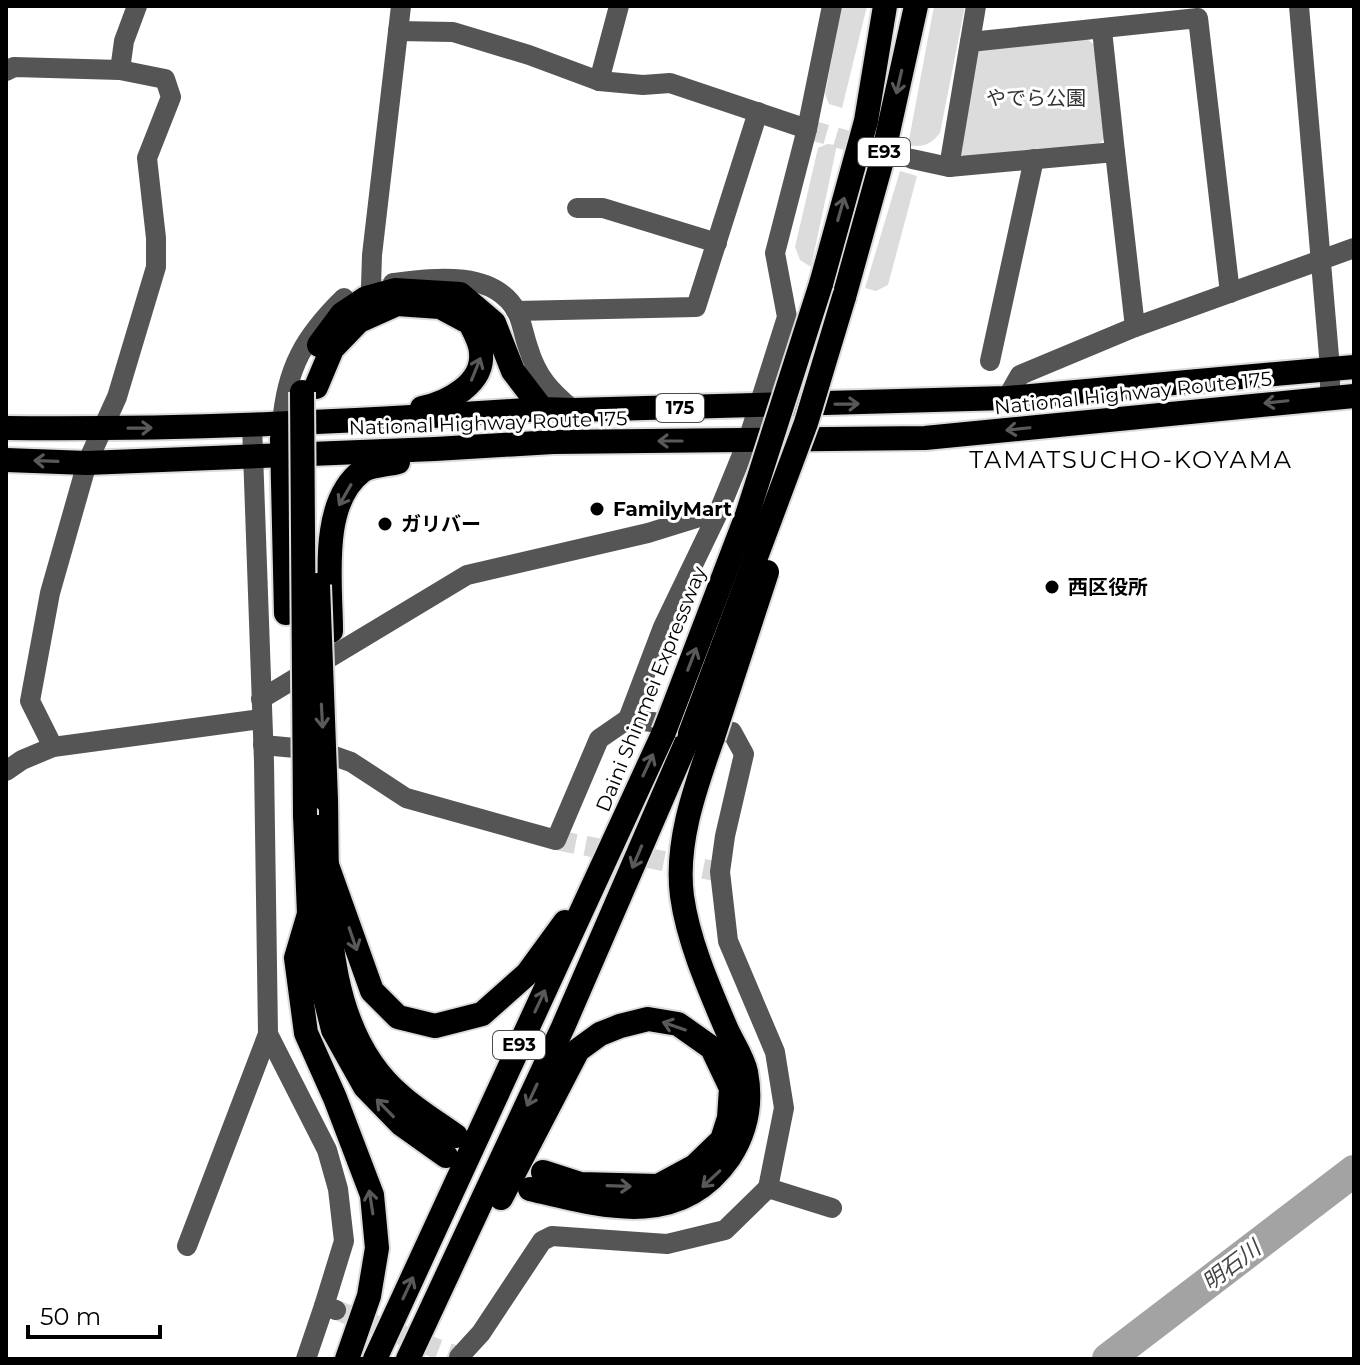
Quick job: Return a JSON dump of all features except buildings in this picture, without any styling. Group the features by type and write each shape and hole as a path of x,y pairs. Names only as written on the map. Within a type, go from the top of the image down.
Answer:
{"highway":[{"name":"Daini Shinmei Expressway","path":"375,1359 664,732 747,515 821,284 866,121 885,6"},
{"name":"E93","path":"408,1359 701,735 764,584 806,423 881,164 916,6"},
{"path":"333,423 366,414 425,408 451,399 476,376 482,353 470,323 440,307 397,304 359,321 332,349 309,389 326,800 327,915 335,966 349,1018 368,1058 399,1095 451,1146 401,1124 365,1087 333,1030 319,973 309,914 302,698 309,360 342,314 366,298 395,290 460,294 494,323 513,371 542,409"},
{"name":"National Highway Route 175","path":"6,428 282,425 542,409 1007,398 1342,368"},
{"name":"National Highway Route 175","path":"6,460 87,463 553,442 925,438 1342,397"},
{"path":"282,425 286,613 302,698"},
{"path":"320,672 331,631 331,533 342,495 364,469 435,449"},
{"path":"461,1246 499,1203 578,1050 600,1034 648,1019 678,1024 712,1048 731,1088 729,1118 722,1140 695,1166 658,1186 536,1180 619,1207 669,1204 696,1192 718,1174 746,1126 746,1070 697,952 682,894 683,844 701,735"},
{"path":"327,865 372,991 398,1017 435,1026 482,1014 527,974 560,926 584,905"},
{"path":"309,914 296,958 306,1033 372,1195 377,1248 369,1296 347,1359"}],"street":[{"path":"120,70 124,41 137,6"},
{"path":"371,286 401,6"},
{"path":"599,81 619,6"},
{"path":"263,745 317,750 351,762 406,798 556,840 599,739 628,719 663,627 719,511 748,440 787,317 775,253 807,129 832,6"},
{"path":"949,167 976,6"},
{"path":"1299,6 1320,260 1342,368 1342,397"},
{"path":"970,42 1198,18 1230,293"},
{"path":"1102,30 1135,327"},
{"path":"398,31 453,32 599,81 643,85 670,83 807,129"},
{"path":"6,71 14,67 120,70 165,79 171,97 147,158 156,267 117,397 87,463 50,593 30,701 53,747"},
{"path":"516,311 696,307 758,112"},
{"path":"912,159 949,167 1115,152"},
{"path":"990,361 1034,159"},
{"path":"577,208 603,208 717,243"},
{"path":"1007,398 1020,375 1135,327 1354,248"},
{"path":"282,425 284,399 303,345 320,322 346,297 371,286 426,279 471,280 496,290 516,311 531,357 549,391 573,410"},
{"path":"187,1246 268,1034 263,745 252,425"},
{"path":"6,771 22,760 53,747 261,709 467,575 648,533 719,511"},
{"path":"459,1357 481,1333 542,1241 552,1236 667,1244 725,1230 768,1188 784,1108 775,1052 728,941 720,872 744,754 732,732 628,719"},
{"path":"268,1034 327,1150 338,1189 344,1241 330,1308 306,1359"},
{"path":"768,1188 832,1208"}],"green space":[{"path":"842,6 867,6 842,108 829,104 825,94"},
{"path":"934,6 965,6 940,133 926,144 908,145"},
{"name":"やでら公園","path":"1087,39 1100,49 1107,136 1098,145 966,158 959,153 976,49"},
{"path":"827,144 837,145 811,267 800,260 795,247 818,148"},
{"path":"900,171 917,176 888,285 876,291 865,288"}],"waterway":[{"name":"明石川","path":"1108,1359 1354,1171"}],"tunnel":[{"path":"807,129 912,159"},
{"path":"556,840 720,872"},
{"path":"336,1310 459,1357"}],"place":[{"name":"FamilyMart","path":"597,509"},
{"name":"ガリバー","path":"385,524"},
{"name":"西区役所","path":"1052,587"}],"district":[{"name":"TAMATSUCHO-KOYAMA","path":"1131,460"}]}
